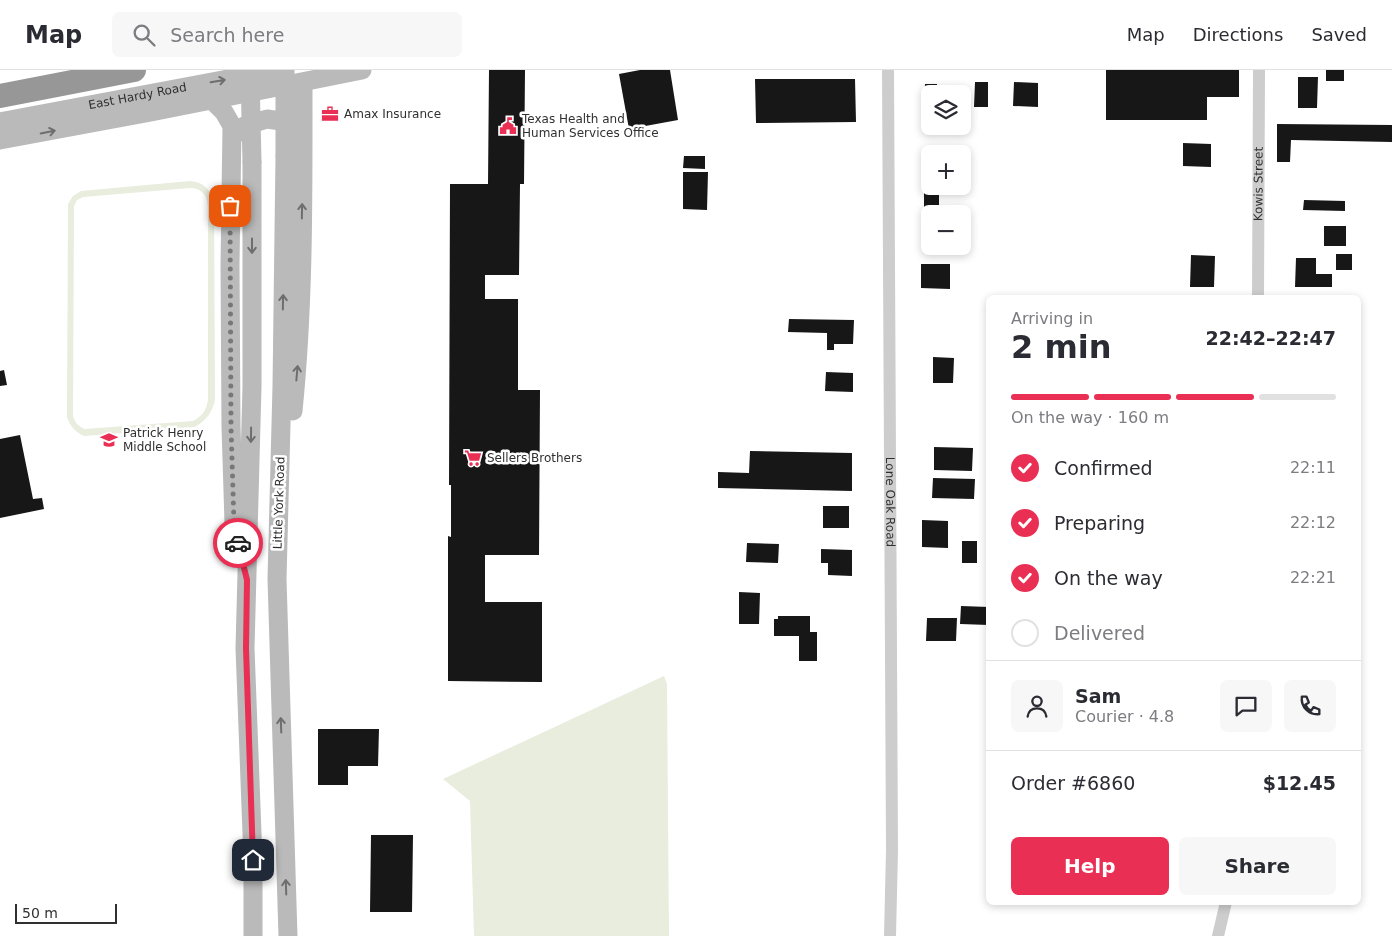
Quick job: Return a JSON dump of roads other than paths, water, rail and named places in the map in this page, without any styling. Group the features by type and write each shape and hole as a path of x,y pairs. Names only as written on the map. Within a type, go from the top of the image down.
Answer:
{"highway":[{"path":"0,96 134,70"}],"main road":[{"name":"East Hardy Road","path":"0,122 250,73 276,70"},
{"name":"Little York Road","path":"285,70 282,386 277,616 288,936"},
{"path":"0,140 303,83 362,70"},
{"path":"250,73 252,386 246,648 254,936"},
{"path":"277,579 297,370 302,260 303,83"},
{"path":"212,100 224,112 232,126 230,303 234,523 247,580"},
{"path":"231,146 244,126 267,119 295,123 304,136"},
{"path":"246,615 277,616"}],"street":[{"name":"Lone Oak Road","path":"888,70 892,850 890,936"},
{"name":"Kowis Street","path":"1258,295 1259,70"},
{"path":"1218,936 1225,905"}],"place":[{"name":"Amax Insurance","path":"330,114"},
{"name":"Texas Health and Human Services Office","path":"508,126"},
{"name":"Patrick Henry Middle School","path":"109,440"},
{"name":"Sellers Brothers","path":"473,458"}]}
